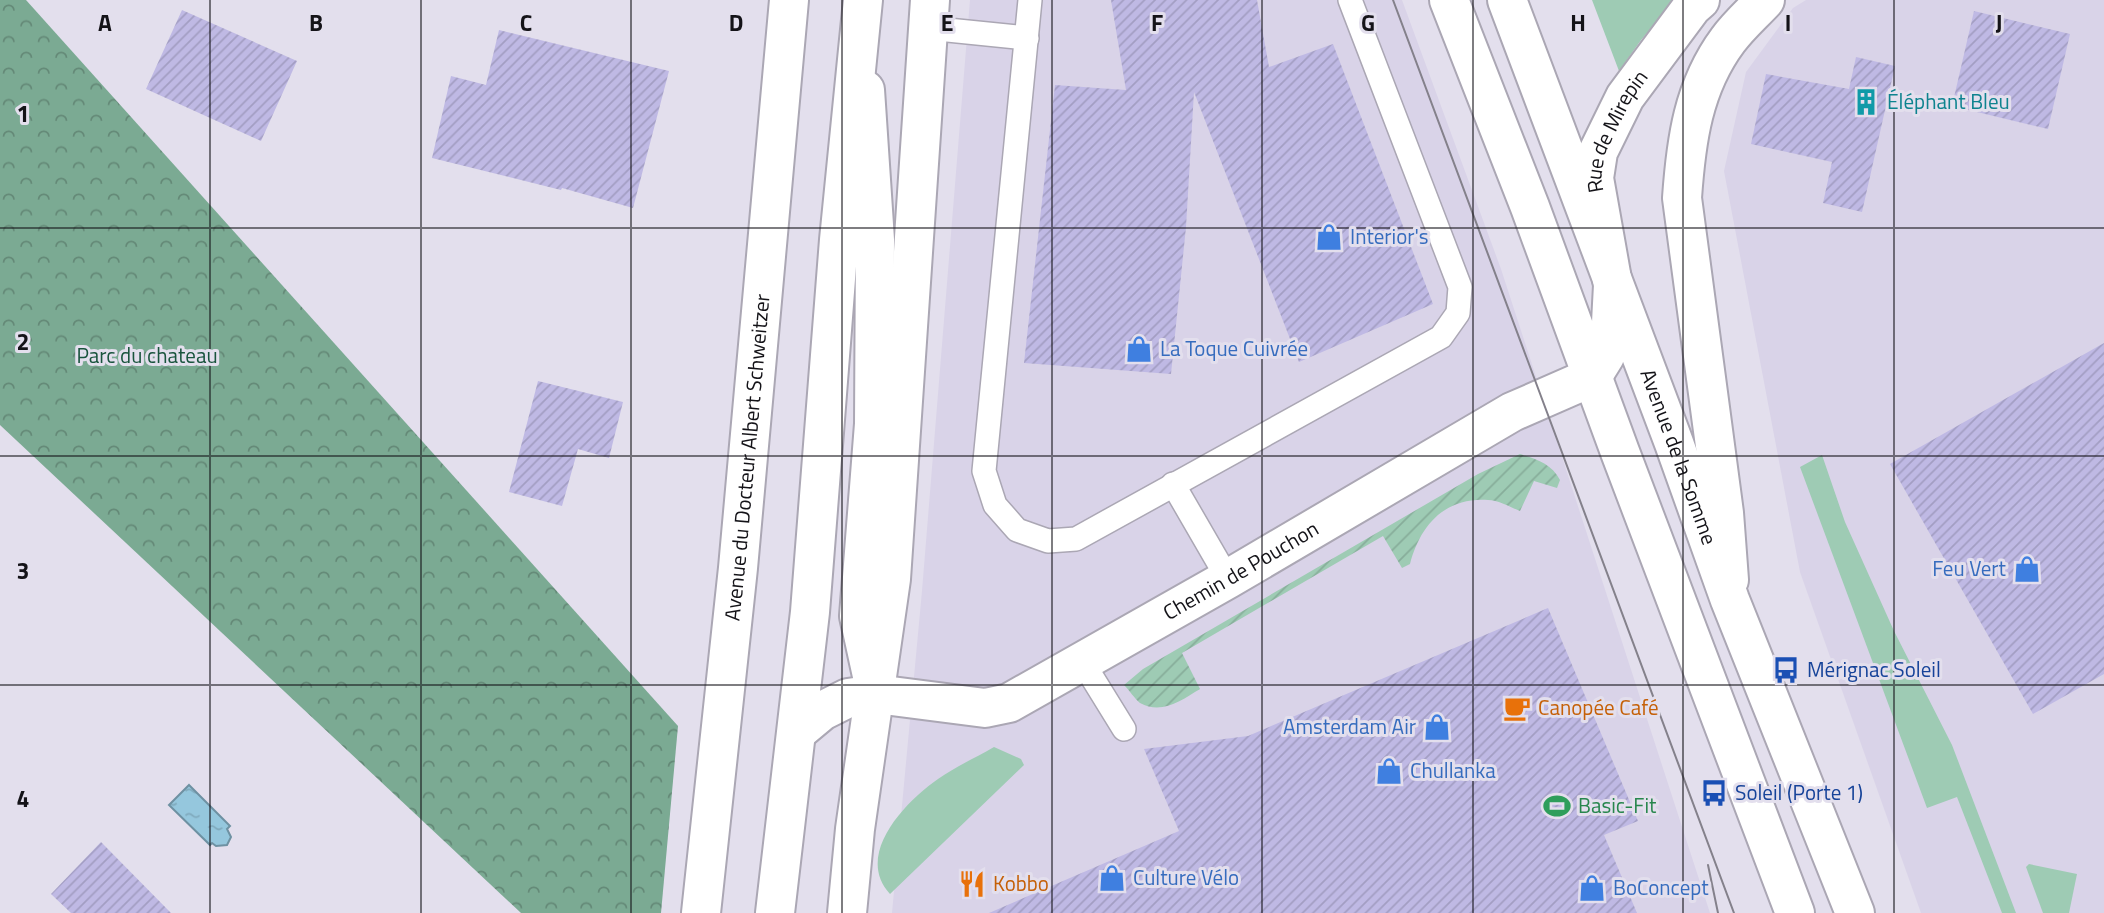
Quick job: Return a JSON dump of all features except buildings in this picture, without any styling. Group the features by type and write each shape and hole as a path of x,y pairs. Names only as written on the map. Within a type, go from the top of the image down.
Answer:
{"main road":[{"name":"Avenue du Docteur Albert Schweitzer","path":"701,913 738,568 789,0"},
{"path":"1449,0 1530,207 1795,913"},
{"name":"Avenue de la Somme","path":"1507,0 1674,443 1730,600 1855,913"},
{"path":"1730,600 1724,513 1682,198 1685,150 1703,82 1728,40 1765,0"},
{"name":"Rue de Mirepin","path":"1613,285 1594,178 1598,152 1625,97 1696,2"},
{"path":"862,14 875,240 874,398 859,616 876,694"},
{"path":"775,913 810,612 839,240 862,14"},
{"path":"847,913 855,829 891,579 929,14"},
{"path":"1592,377 1605,356 1611,323 1613,285"},
{"name":"Chemin de Pouchon","path":"798,731 822,711 848,698 876,694 985,708 1009,703 1228,579 1512,412 1592,377"}],"lane":[{"path":"1030,0 984,471 995,505 1017,530 1048,541 1076,539 1441,337 1458,313 1460,287 1350,0"},
{"path":"929,14 1027,38"},
{"path":"1173,484 1228,579"},
{"path":"1083,661 1124,729"}],"shaded area":[{"path":"970,0 1402,0 1501,269 1710,913 892,913 922,591"},
{"path":"1806,0 2104,0 2104,913 1921,913 1800,572 1724,171 1746,72 1793,8"}],"green space":[{"name":"Parc du chateau","path":"0,0 26,0 678,726 661,913 521,913 0,425"},
{"path":"1592,0 1675,0 1619,71"},
{"path":"1520,454 1538,460 1553,470 1560,480 1557,488 1534,481 1520,511 1488,500 1472,500 1447,509 1427,526 1410,564 1402,568 1383,536 1182,653 1200,689 1172,705 1156,707 1140,703 1124,685 1143,669 1478,474"},
{"path":"1822,455 1845,522 1894,631 1952,745 2016,913 2002,913 1957,797 1927,808 1800,467"},
{"path":"994,747 1021,759 1024,765 890,894 880,879 878,863 888,831 899,815 938,779"},
{"path":"2029,864 2077,874 2069,913 2043,913 2026,867"}],"water":[{"path":"189,785 230,826 227,829 231,837 227,845 210,845 169,805"}],"tram line":[{"path":"1393,0 1734,913"},
{"path":"1708,865 1718,913"}],"place":[{"name":"Éléphant Bleu","path":"1866,102"},
{"name":"Interior's","path":"1329,237"},
{"name":"La Toque Cuivrée","path":"1139,349"},
{"name":"Feu Vert","path":"2027,569"},
{"name":"Mérignac Soleil","path":"1786,670"},
{"name":"Canopée Café","path":"1517,708"},
{"name":"Amsterdam Air","path":"1437,727"},
{"name":"Chullanka","path":"1389,771"},
{"name":"Soleil (Porte 1)","path":"1714,793"},
{"name":"Basic-Fit","path":"1557,806"},
{"name":"Culture Vélo","path":"1112,878"},
{"name":"Kobbo","path":"972,884"},
{"name":"BoConcept","path":"1592,888"}]}
